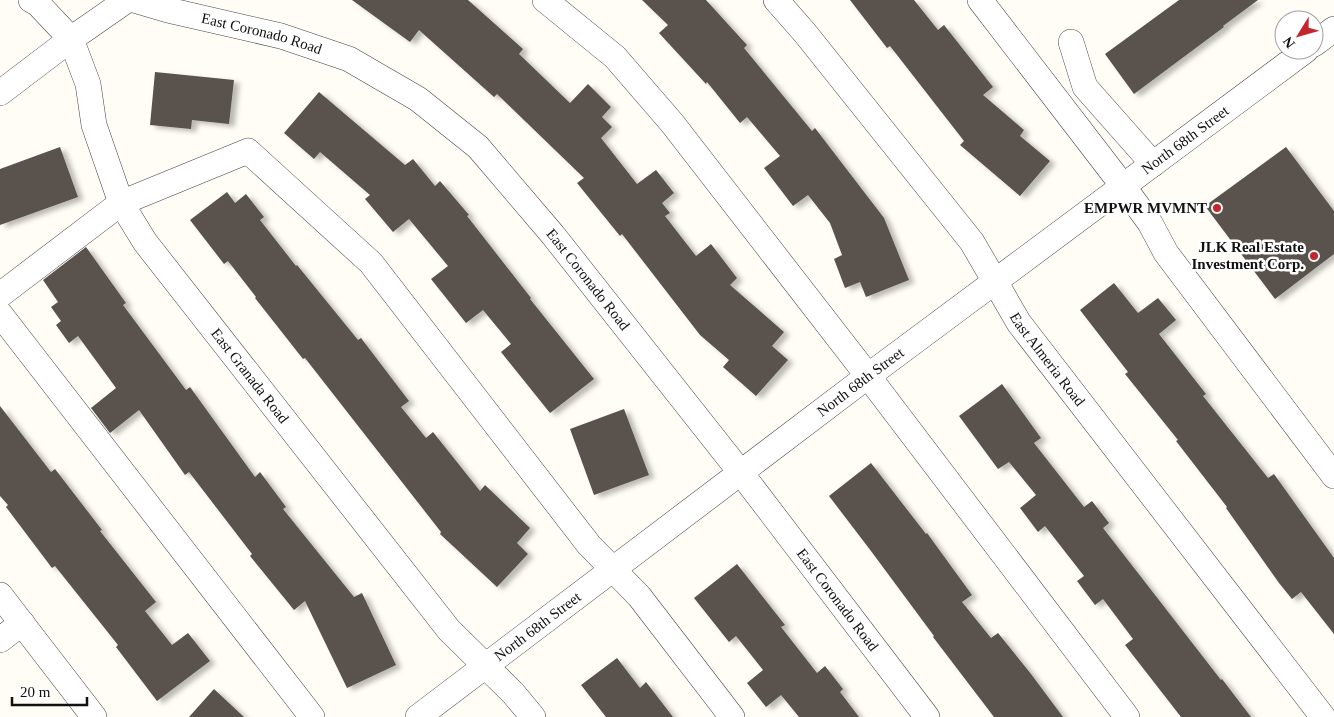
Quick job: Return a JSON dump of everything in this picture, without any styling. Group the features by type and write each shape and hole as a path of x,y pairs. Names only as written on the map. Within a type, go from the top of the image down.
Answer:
{"street":[{"name":"East Granada Road","path":"31,0 38,4 71,39 88,84 94,125 121,202 145,242 443,622 516,695 533,717"},
{"path":"0,93 71,39 127,0"},
{"name":"East Coronado Road","path":"134,0 168,10 281,36 349,59 418,99 478,147 553,235 741,473 927,717"},
{"path":"545,0 615,57 672,123 868,376 1127,717"},
{"name":"East Almeria Road","path":"776,0 805,33 972,242 1019,323 1323,717"},
{"path":"980,0 1123,186 1150,223 1166,253 1334,476"},
{"path":"1071,42 1085,87 1153,164"},
{"name":"North 68th Street","path":"418,717 868,376 1293,60"},
{"path":"0,295 121,202 248,151 371,263 589,545 639,596 732,717"},
{"path":"0,314 312,717"},
{"path":"0,595 94,717"},
{"path":"0,640 22,623"}],"building":[{"path":"352,0 468,0 523,49 519,54 570,103 588,84 611,107 602,117 612,127 601,138 637,184 656,170 674,193 662,203 670,213 665,216 696,256 711,244 737,278 730,285 784,332 772,346 788,360 756,396 723,367 729,360 700,335 622,234 620,236 577,183 584,178 497,94 494,97 419,30 410,42"},
{"path":"642,0 706,0 747,45 744,48 812,131 815,128 884,218 909,280 866,297 860,282 845,288 834,259 842,255 830,223 808,195 793,206 764,168 780,156 747,117 740,123 707,82 706,84 659,33 668,25"},
{"path":"850,0 914,0 938,30 944,25 993,87 983,95 1024,130 1020,136 1050,161 1020,196 960,145 964,141 890,46 887,48"},
{"path":"1179,0 1258,0 1134,94 1105,54"},
{"path":"155,72 234,80 229,124 192,120 191,129 150,125"},
{"path":"319,92 405,165 413,159 435,186 440,181 469,215 467,216 530,299 594,379 550,413 501,352 511,344 483,310 466,323 431,279 448,266 409,219 393,232 365,199 370,195 320,152 314,159 284,133"},
{"path":"60,147 78,197 0,225 0,169"},
{"path":"1286,147 1334,211 1334,254 1275,299 1205,206"},
{"path":"227,192 235,203 246,194 264,217 260,220 296,266 358,340 361,338 409,401 401,407 426,438 433,432 480,491 485,485 530,528 517,543 528,554 497,587 440,534 441,532 305,358 303,359 255,298 228,261 224,264 190,220"},
{"path":"86,247 126,303 123,305 186,390 190,387 255,477 260,472 286,507 283,509 354,597 362,593 396,665 347,688 305,601 294,610 250,556 252,554 189,472 185,475 139,410 110,433 91,408 116,388 78,336 69,343 56,325 61,321 51,307 58,302 43,280"},
{"path":"1114,283 1138,313 1158,298 1176,320 1159,334 1206,394 1203,396 1268,478 1274,474 1334,558 1334,634 1301,592 1292,599 1279,583 1227,507 1176,441 1178,440 1125,374 1128,372 1080,310"},
{"path":"1002,384 1041,438 1034,443 1084,507 1092,501 1109,523 1103,528 1251,717 1181,717 1125,645 1133,639 1103,599 1095,605 1077,581 1084,576 1045,526 1038,532 1020,508 1036,495 1009,462 998,469 959,416"},
{"path":"0,406 51,472 55,469 102,530 100,531 156,602 145,611 172,645 188,633 210,661 157,701 116,647 118,645 55,566 52,568 6,507 8,505 0,496"},
{"path":"624,409 649,475 594,495 570,429"},
{"path":"871,463 927,533 972,595 962,602 991,638 998,633 1063,717 994,717 933,637 829,496"},
{"path":"737,564 785,625 781,627 817,673 825,666 843,689 840,692 859,717 799,717 781,695 766,707 747,683 763,670 736,636 729,642 694,598"},
{"path":"617,658 640,688 646,682 673,717 606,717 581,685"},
{"path":"214,689 244,717 189,717"}],"place":[{"name":"EMPWR MVMNT","path":"1217,208"},
{"name":"JLK Real Estate Investment Corp.","path":"1314,256"}]}
